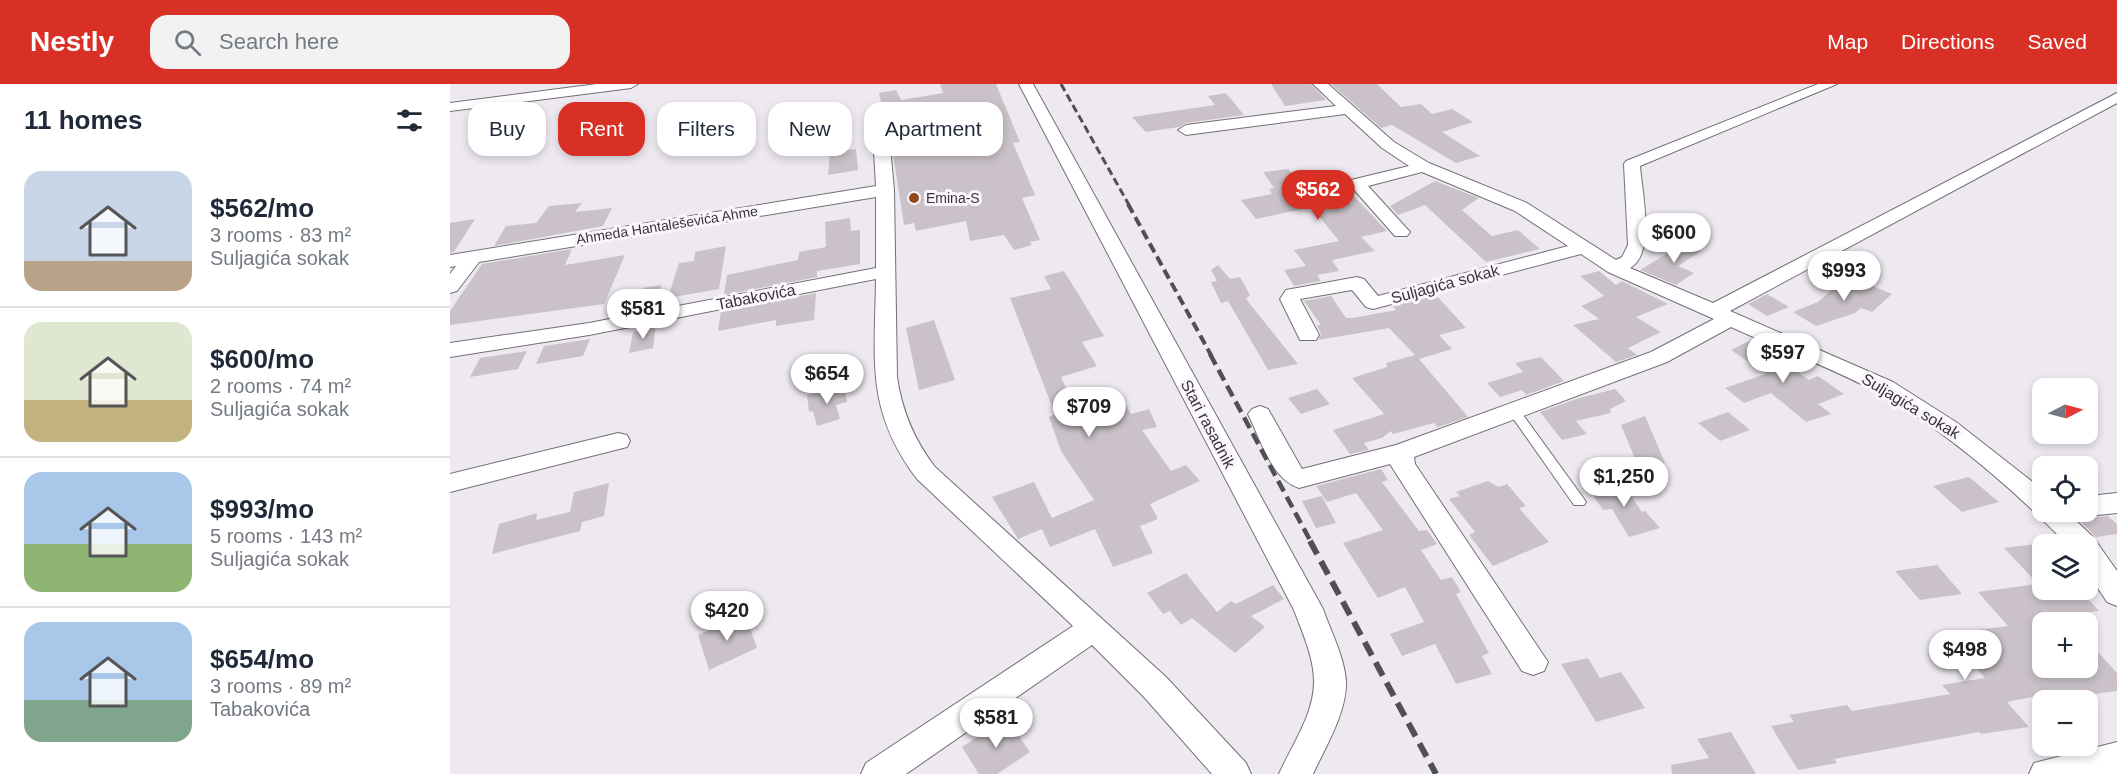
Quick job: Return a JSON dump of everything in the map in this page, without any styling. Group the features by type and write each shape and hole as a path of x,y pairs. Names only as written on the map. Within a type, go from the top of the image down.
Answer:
{"street":[{"path":"450,107 631,84"},
{"name":"Stari rasadnik","path":"1026,84 1308,609 1327,664 1330,682 1328,697 1296,774"},
{"name":"Suljagića sokak","path":"1320,84 1388,145 1423,167 1521,207 1615,268 1886,387 1924,410 1978,448 2032,495"},
{"path":"1615,268 1630,260 1637,245 1632,164 1830,84"},
{"path":"1260,414 1292,475 1299,479 1402,452 1514,411 1659,357 1721,315 2117,97"},
{"path":"1186,130 1348,109"},
{"path":"883,156 885,190 886,377 889,401 896,423 916,460 926,473 1155,687 1234,774"},
{"path":"1401,232 1358,184 1423,167"},
{"name":"Ahmeda Hantaleševića Ahme","path":"450,261 885,190"},
{"name":"Suljagića sokak","path":"1308,335 1290,299 1293,294 1357,283 1373,303 1582,248"},
{"path":"450,287 474,256"},
{"name":"Tabakovića","path":"450,350 589,329 884,272"},
{"path":"450,483 618,441"},
{"path":"1402,452 1403,465 1533,662"},
{"path":"2098,505 2117,503"},
{"path":"2061,522 2073,534"},
{"path":"2098,566 2117,594"},
{"path":"878,774 1094,628"},
{"path":"2046,774 2117,758"}],"lane":[{"path":"1514,411 1579,502"}],"building":[{"path":"940,84 996,84 1020,142 1013,143 1035,195 1022,198 1040,240 1030,242 1032,245 1014,250 1004,235 970,241 966,221 916,231 914,223 904,225 893,156 1003,156 1003,102 881,102 879,93 896,90 901,100 943,93"},
{"path":"1271,84 1311,84 1326,100 1285,106"},
{"path":"1331,84 1377,84 1401,107 1421,104 1432,114 1452,109 1473,122 1442,132 1480,156 1456,163 1392,125 1381,128"},
{"path":"1226,93 1244,115 1186,123 1179,127 1146,132 1132,117 1215,105 1208,96"},
{"path":"856,149 858,170 828,175 830,156 852,156 852,150"},
{"path":"1288,169 1299,183 1327,179 1341,196 1352,194 1387,231 1361,237 1375,251 1332,260 1339,271 1317,275 1321,281 1294,286 1284,270 1306,266 1294,250 1339,241 1312,207 1256,219 1241,200 1272,194 1269,189 1274,188 1263,172"},
{"path":"1435,181 1479,198 1462,210 1492,236 1518,230 1540,249 1486,262 1425,205 1398,215 1390,206"},
{"path":"582,203 575,212 612,208 603,226 494,246 506,226 536,223 549,206"},
{"path":"850,218 851,231 860,230 860,264 817,271 817,277 724,295 727,275 798,260 799,252 826,247 825,222"},
{"path":"475,219 454,252 450,253 450,223"},
{"path":"1693,238 1701,251 1678,266 1694,273 1676,285 1640,270"},
{"path":"726,246 719,289 668,298 679,263 694,261 695,252"},
{"path":"572,249 565,265 625,255 604,304 450,325 450,311 482,264"},
{"path":"1218,265 1230,279 1240,277 1250,295 1246,299 1298,364 1268,370 1228,301 1221,303 1211,282 1217,281 1211,270"},
{"path":"1064,271 1104,336 1082,342 1097,366 1061,377 1075,408 1120,395 1131,414 1149,409 1157,427 1142,430 1171,471 1186,465 1200,481 1150,504 1158,519 1140,526 1153,553 1113,567 1095,529 1050,547 1042,529 1018,539 992,497 1034,482 1052,518 1094,500 1061,451 1049,417 1055,414 1010,298 1051,289 1044,276"},
{"path":"1599,271 1616,285 1622,281 1668,304 1636,317 1661,332 1628,348 1637,355 1616,362 1573,325 1599,319 1581,306 1604,296 1580,276"},
{"path":"1847,276 1892,294 1872,312 1861,308 1855,313 1816,326 1793,312 1818,302"},
{"path":"661,285 658,307 646,310 643,288"},
{"path":"816,293 814,320 776,326 776,320 718,331 721,311"},
{"path":"1767,294 1789,307 1767,316 1748,304"},
{"path":"1436,295 1466,328 1439,335 1452,349 1419,359 1468,417 1438,427 1434,423 1393,434 1391,431 1382,438 1364,443 1369,450 1350,454 1333,430 1384,414 1352,378 1387,367 1386,363 1415,355 1389,328 1318,340 1321,334 1317,325 1321,325 1304,301 1331,296 1346,318 1353,318 1396,310 1393,306"},
{"path":"934,320 955,380 919,390 906,328"},
{"path":"656,324 653,348 629,353 633,332 649,330 648,326"},
{"path":"590,339 583,356 536,364 544,346"},
{"path":"1751,340 1809,380 1818,376 1844,394 1818,404 1831,414 1806,422 1771,393 1744,403 1725,388 1766,374 1731,350"},
{"path":"527,351 518,369 470,377 480,358"},
{"path":"1541,357 1564,381 1526,395 1522,390 1500,397 1487,383 1523,372 1515,363"},
{"path":"844,386 847,402 836,405 840,419 817,426 813,411 809,412 807,395"},
{"path":"1317,389 1330,404 1301,414 1288,398"},
{"path":"1615,389 1626,401 1610,409 1611,413 1576,421 1587,434 1562,440 1540,412 1579,398"},
{"path":"1728,412 1750,430 1720,441 1698,423"},
{"path":"1645,416 1665,463 1660,464 1661,466 1638,466 1621,425"},
{"path":"1381,469 1388,480 1382,482 1419,531 1427,530 1437,544 1421,550 1441,580 1452,577 1461,592 1456,594 1489,653 1482,656 1492,674 1456,684 1435,644 1402,656 1390,634 1424,622 1405,587 1378,598 1343,543 1383,530 1356,493 1327,502 1316,486"},
{"path":"1969,477 1999,502 1962,512 1933,486"},
{"path":"1488,481 1499,487 1507,484 1526,506 1519,508 1549,542 1493,566 1469,535 1475,532 1449,499 1460,496 1456,492"},
{"path":"1621,482 1642,512 1645,511 1660,528 1629,537 1612,509 1603,510 1588,488"},
{"path":"609,483 604,516 582,522 580,531 492,554 499,524 537,513 536,520 570,512 574,492"},
{"path":"1322,496 1336,523 1316,528 1302,501"},
{"path":"2108,516 2117,524 2117,534 2098,537 2098,534 2093,534 2081,522 2098,522 2098,517"},
{"path":"2032,544 2032,578 2004,548"},
{"path":"1937,565 1962,594 1920,600 1895,571"},
{"path":"1186,573 1217,612 1231,601 1236,604 1273,585 1284,599 1251,616 1265,627 1235,653 1192,618 1181,625 1170,611 1163,614 1147,593"},
{"path":"2032,585 2032,600 2089,600 2099,611 2032,612 2032,678 2098,678 2098,652 2117,673 2117,691 2098,694 2098,690 2032,690 2032,697 2007,702 2029,727 1981,734 1979,732 1834,759 1837,763 1798,770 1771,726 1794,722 1789,715 1847,705 1852,711 1950,694 1942,685 1985,678 1948,634 2008,626 1978,592"},
{"path":"745,614 757,648 709,670 698,635"},
{"path":"1588,658 1600,678 1621,672 1645,708 1596,722 1561,664"},
{"path":"1006,718 1030,752 997,774 979,774 962,747"},
{"path":"1731,732 1756,774 1672,774 1671,765 1709,758 1697,739"}],"railway":[{"path":"1061,84 1129,205"},
{"path":"1128,204 1211,355"},
{"path":"1210,354 1311,542"},
{"path":"1310,541 1436,774"}],"place":[{"name":"Emina-S","path":"914,198"}]}
